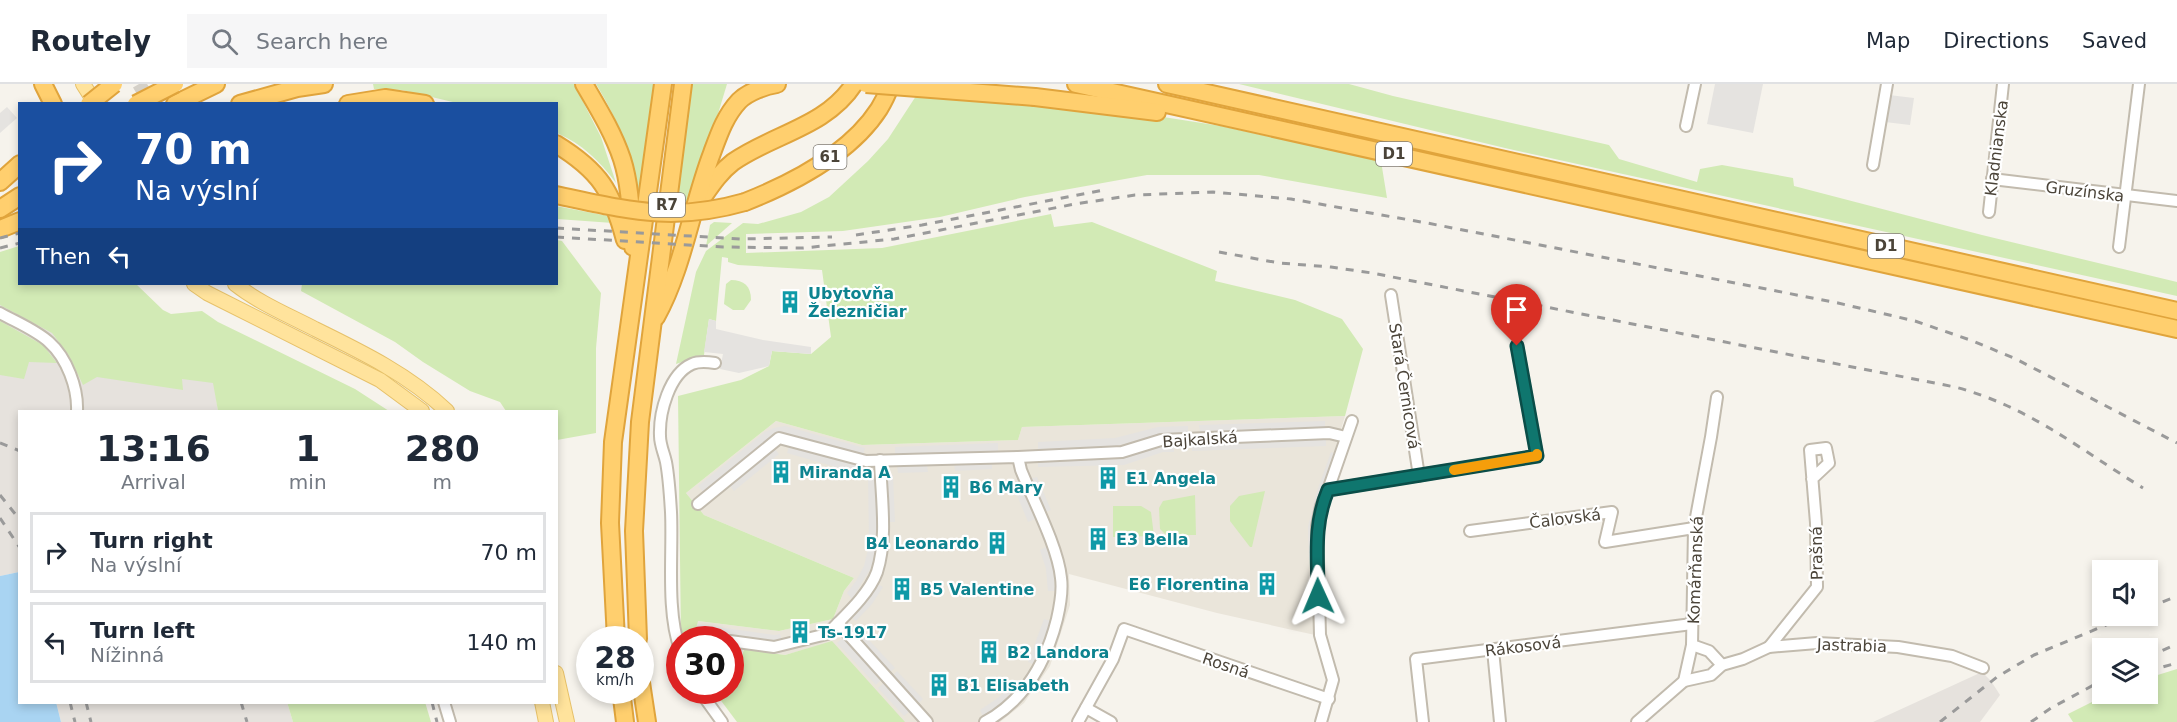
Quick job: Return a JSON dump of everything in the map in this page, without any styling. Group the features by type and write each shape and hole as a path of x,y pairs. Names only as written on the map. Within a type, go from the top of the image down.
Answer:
{"highway":[{"path":"43,84 52,102"},
{"path":"87,94 114,84"},
{"path":"140,102 175,84"},
{"path":"179,102 216,84"},
{"path":"247,102 297,88 324,84"},
{"path":"584,84 604,118 623,162 631,215 635,281"},
{"name":"R7","path":"615,626 610,490 613,442 663,84"},
{"name":"R7","path":"638,626 634,531 636,477 651,326 683,84"},
{"path":"651,326 667,297 705,169 728,115 741,98 777,84"},
{"path":"692,216 714,180 734,162 820,118 837,105 854,84"},
{"path":"866,84 1035,97 1158,112 1188,109"},
{"name":"61","path":"558,195 656,214 695,213 745,202 803,176 840,149 856,136 879,109 891,84"},
{"name":"D1","path":"1076,84 2177,329"},
{"name":"D1","path":"1167,84 2177,311"},
{"path":"361,102 386,98 412,102"},
{"path":"558,145 590,168 607,189 619,217 635,281"},
{"path":"0,184 18,166"},
{"path":"0,184 18,173"},
{"path":"0,209 18,197"},
{"path":"0,229 18,222"},
{"path":"623,704 625,722"},
{"path":"644,704 646,722"}],"main road":[{"path":"195,285 207,293 380,380 421,410"},
{"path":"238,285 269,306 388,366 420,387 446,410"},
{"path":"558,682 567,722"},
{"path":"542,704 546,722"}],"street":[{"path":"1686,126 1695,84"},
{"path":"1873,165 1887,84"},
{"name":"Kladnianska","path":"1989,212 2004,84"},
{"path":"2119,247 2139,84"},
{"name":"Gruzínska","path":"1992,179 2177,201"},
{"name":"Stará Černicová","path":"1391,296 1419,476"},
{"path":"0,313 49,342 57,351 73,383 77,410"},
{"path":"1328,490 1537,456 1517,346"},
{"path":"675,626 671,513 666,463 660,434 661,416 672,386 681,372 698,362 715,363"},
{"name":"Komárňanská","path":"1684,681 1692,645 1694,528 1717,397"},
{"path":"1321,722 1333,680 1320,635 1317,526 1321,506 1352,420"},
{"name":"Bajkalská","path":"698,504 779,438 866,462 1122,452 1161,440 1329,433 1346,437"},
{"path":"985,722 1013,703 1034,677 1053,637 1061,594 1058,561 1021,470 1018,457"},
{"path":"744,643 774,647 826,634 857,603 876,573 883,544 880,460"},
{"name":"Prašná","path":"1769,647 1817,587 1816,523 1812,479"},
{"name":"Čalovská","path":"1470,531 1612,512 1605,542 1694,528"},
{"path":"838,623 927,722"},
{"name":"Rákosová","path":"1424,722 1416,659 1692,624"},
{"name":"Rosná","path":"1086,708 1113,658 1124,629 1329,699"},
{"name":"Jastrabia","path":"1684,681 1711,675 1722,665 1743,659 1769,647 1817,642 1898,647 1952,656 1983,668"},
{"path":"1692,645 1709,651 1722,665"},
{"path":"1493,650 1500,722"},
{"path":"1637,722 1684,681"},
{"path":"445,704 450,722"},
{"path":"709,704 722,722"},
{"path":"1078,722 1086,708 1111,722"}],"shaded area":[{"path":"1715,84 1763,84 1753,133 1707,124"},
{"path":"1889,95 1914,98 1910,125 1885,122"},
{"path":"7,107 17,118 0,133 0,113"},
{"path":"0,288 96,339 214,383 218,410 18,410 18,572 0,576"},
{"path":"709,319 716,321 716,329 763,340 811,347 811,354 772,351 769,366 739,373 720,369 723,354 704,352"},
{"path":"1345,416 1313,525 1315,635 1217,613 1069,574 1070,605 1050,666 1024,703 1000,722 769,722 821,645 785,655 744,649 744,627 779,631 833,619 844,591 854,578 704,515 686,493 776,421 862,445 1018,440 1022,427"},
{"path":"1325,421 1325,428 1200,433 1199,425"},
{"path":"785,426 865,448 863,456 787,434 776,435 703,492 698,486 765,432"},
{"path":"1188,426 1188,433 1160,434 1116,446 1038,449 1038,442 1115,438 1158,427"},
{"path":"1326,439 1326,446 1192,451 1192,444"},
{"path":"998,443 998,451 895,455 895,447"},
{"path":"1174,444 1174,452 1163,452 1124,465 1038,467 1038,459"},
{"path":"789,446 862,466 860,474 787,453"},
{"path":"774,448 779,454 734,491 729,485"},
{"path":"1331,452 1334,453 1319,497 1312,528 1312,560 1309,560 1308,527 1315,497"},
{"path":"992,462 992,469 955,471 954,463"},
{"path":"927,465 928,472 898,473 897,466"},
{"path":"868,473 875,473 877,546 871,568 852,599 847,593 864,566 869,545"},
{"path":"893,475 895,522 888,522 886,476"},
{"path":"1037,477 1051,510 1044,513 1030,479"},
{"path":"1019,480 1035,519 1028,522 1012,483"},
{"path":"1046,547 1053,568 1055,591 1048,591 1046,569 1040,550"},
{"path":"876,583 883,587 872,604 856,621 850,616"},
{"path":"1044,619 1051,621 1035,665 1028,662"},
{"path":"698,621 738,626 697,626"},
{"path":"856,626 895,668 889,673 851,631"},
{"path":"744,631 780,634 782,641 773,642 745,639 744,645"},
{"path":"843,638 881,680 876,685 837,643"},
{"path":"897,671 923,699 918,704 892,676"},
{"path":"1982,672 2000,695 1980,722 1873,722"},
{"path":"884,683 910,711 904,716 878,688"},
{"path":"1013,684 1019,689 983,717 980,710"},
{"path":"56,704 288,704 293,722 61,722"}],"green space":[{"path":"373,84 574,84 601,137 616,183 590,154 575,142 558,134 558,102 453,102 402,90 374,89"},
{"path":"596,84 657,84 643,194 636,193 622,136"},
{"path":"690,84 727,84 692,200 677,203"},
{"path":"1239,84 1349,84 1609,145 1619,159 1697,182 1700,169 1722,165 1793,178 1794,186 1982,235 2177,282 2177,296 1505,148"},
{"path":"916,96 1099,107 1221,126 1381,161 1387,198 1259,175 1147,175 1025,197 940,217 843,231 746,234 746,253 882,248 1051,214 1054,227 1092,222 1217,271 1215,281 1295,300 1342,319 1363,349 1345,416 1022,427 1018,440 862,445 776,421 686,493 704,515 854,578 844,591 833,619 779,631 698,621 697,626 681,626 678,396 741,380 769,366 772,351 811,354 831,337 822,270 738,265 722,257 716,321 709,319 704,355 676,364 696,272 706,251 743,223 758,224 801,212 829,197 888,139"},
{"path":"558,206 608,216 613,223 558,219"},
{"path":"714,222 732,223 706,246 710,225"},
{"path":"558,240 562,241 601,293 596,348 596,433 558,440 558,410 505,410 500,402 470,391 395,342 301,291 302,285 558,285"},
{"path":"18,246 18,285 137,285 163,310 171,314 202,311 218,322 355,389 387,410 218,410 213,383 182,379 183,390 97,377 83,385 68,354 52,333 0,305 0,252"},
{"path":"731,280 740,281 750,291 751,300 744,310 733,310 724,304 726,284"},
{"path":"0,321 43,345 57,363 29,362 24,379 0,375"},
{"path":"1265,491 1252,547 1250,547 1230,521 1230,506 1239,496"},
{"path":"1195,495 1196,535 1166,535 1160,529 1159,508 1163,501"},
{"path":"1113,506 1141,506 1151,512 1154,536 1113,537"},
{"path":"832,641 905,722 737,722 724,704 744,704 744,649 785,655"},
{"path":"2177,669 2177,722 2073,722 2068,714 2092,702 2092,704 2158,704 2158,675"},
{"path":"288,704 426,704 431,722 293,722"}],"water":[{"path":"18,572 18,704 56,704 61,722 0,722 0,576"}],"tunnel":[{"path":"139,84 150,102"}],"railway":[{"path":"856,235 922,225 1104,190"},
{"path":"558,237 723,247 803,248 894,239 1075,204 1135,195 1213,192 1291,199 1427,223 1838,303 1915,321 2016,359 2177,443"},
{"path":"558,228 740,239 832,237"},
{"path":"0,238 18,234"},
{"path":"0,248 18,244"},
{"path":"1219,252 1279,263 1372,273 1955,387 1982,395 2031,417 2143,488"},
{"path":"0,443 18,450"},
{"path":"0,495 18,518"},
{"path":"0,518 18,545"},
{"path":"2158,604 2177,596"},
{"path":"1940,722 1997,677 2034,655 2104,626"},
{"path":"2158,653 2177,644"},
{"path":"2158,668 2177,663"},
{"path":"2031,722 2051,708 2092,686"},
{"path":"70,704 75,722"},
{"path":"86,704 91,722"},
{"path":"242,704 247,722"},
{"path":"432,704 437,722"}],"slow traffic":[{"path":"1454,470 1537,456 1537,454"}],"place":[{"name":"Ubytovňa Železničiar","path":"790,302"},
{"name":"Miranda A","path":"781,472"},
{"name":"E1 Angela","path":"1108,478"},
{"name":"B6 Mary","path":"951,487"},
{"name":"E3 Bella","path":"1098,539"},
{"name":"B4 Leonardo","path":"997,543"},
{"name":"E6 Florentina","path":"1267,584"},
{"name":"B5 Valentine","path":"902,589"},
{"name":"Ts-1917","path":"800,632"},
{"name":"B2 Landora","path":"989,652"},
{"name":"B1 Elisabeth","path":"939,685"}],"route":[{"path":"1318,596 1317,526 1321,506 1328,490 1537,456 1517,346"}]}
